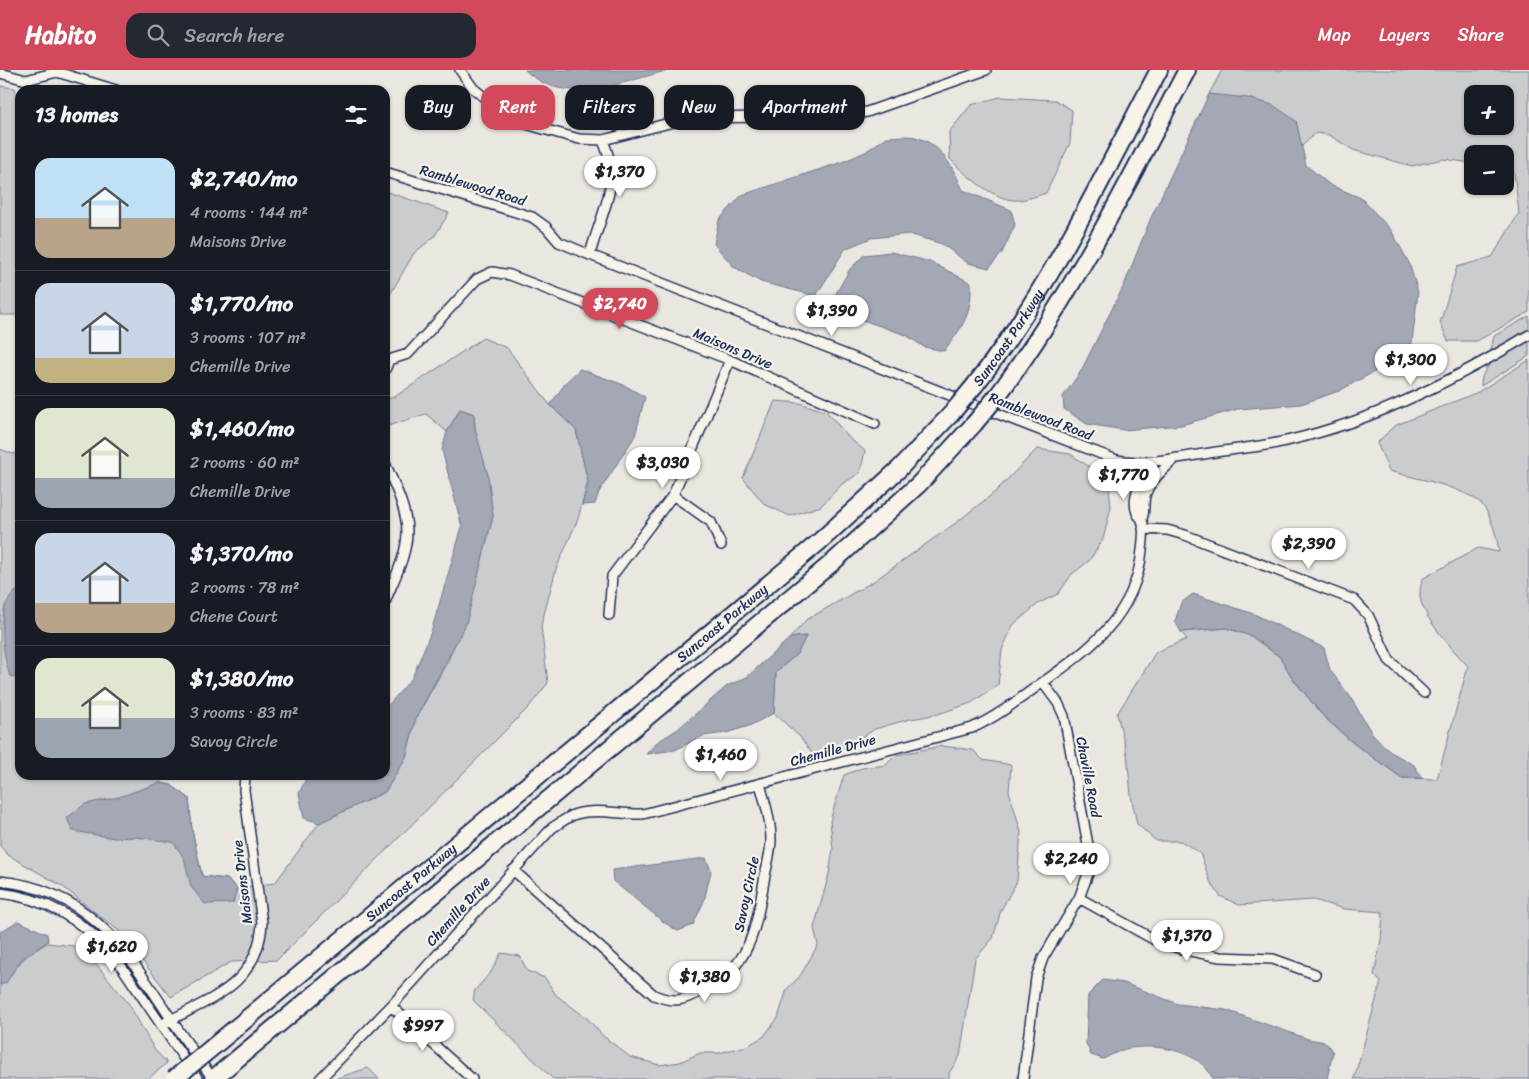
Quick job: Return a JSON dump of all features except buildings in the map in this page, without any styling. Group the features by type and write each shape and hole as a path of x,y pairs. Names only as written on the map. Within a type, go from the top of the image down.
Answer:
{"highway":[{"name":"Suncoast Parkway","path":"174,1079 819,542 899,469 951,414 975,385 1010,336 1049,276 1159,70"},
{"name":"Suncoast Parkway","path":"213,1079 833,562 920,484 974,424 1024,360 1070,287 1187,70"}],"street":[{"path":"460,70 473,88 510,120 579,139 603,140 689,118 842,116 867,112 986,70"},
{"path":"0,72 26,80 57,72 100,85"},
{"path":"590,255 608,198 611,182 611,164 603,140"},
{"name":"Ramblewood Road","path":"390,174 532,217 546,227 559,242 590,255 1114,459 1137,462 1154,461 1272,444 1322,431 1390,407 1434,388 1529,335"},
{"name":"Maisons Drive","path":"390,359 408,354 477,279 492,272 510,274 730,360 875,424"},
{"path":"610,615 612,576 673,495 730,360"},
{"path":"1143,488 1176,458"},
{"name":"Chemille Drive","path":"1143,488 1154,461"},
{"name":"Chemille Drive","path":"320,1079 391,1006 552,828 574,815 596,811 626,815 643,814 972,728 993,718 1089,649 1118,616 1137,574 1142,552 1142,519 1145,512 1145,496 1143,488 1135,480 1137,462"},
{"path":"390,475 404,509 407,533 402,558 390,589"},
{"path":"673,495 711,522 721,545"},
{"path":"1143,530 1166,530 1185,535 1354,600 1368,616 1389,660 1424,694"},
{"name":"Chaville Road","path":"1023,1079 1036,978 1043,958 1079,898 1088,874 1089,850 1064,716 1058,703 1043,682"},
{"name":"Maisons Drive","path":"161,1025 227,991 247,969 261,942 262,923 244,790 245,780"},
{"name":"Savoy Circle","path":"513,870 654,995 669,1001 685,1000 710,987 729,973 745,954 755,932 771,841 769,820 760,784"},
{"path":"0,881 35,886 55,894 97,920 127,953 213,1079"},
{"path":"0,893 34,898 54,906 89,931 113,954 198,1079"},
{"path":"1079,898 1153,939 1181,949 1220,957 1272,959 1315,974"},
{"path":"391,1006 472,1079"}],"shaded area":[{"path":"525,70 670,70 614,85 565,85 565,89 541,82"},
{"path":"1222,70 1529,70 1529,312 1477,341 1448,341 1440,323 1457,267 1492,257 1519,213 1514,172 1514,145 1464,145 1464,162 1443,159 1412,166 1353,150 1329,135 1316,133 1301,147 1296,121 1209,94"},
{"path":"0,86 15,88 15,315 0,315"},
{"path":"1209,94 1248,98 1273,105 1296,121 1306,165 1330,185 1361,198 1391,230 1409,263 1418,292 1410,358 1383,367 1339,391 1301,404 1238,409 1181,425 1124,430 1087,424 1064,409 1063,397 1081,371 1125,283 1150,220"},
{"path":"1000,97 1055,100 1072,110 1070,143 1046,193 1019,200 1001,197 972,179 950,159 949,132 971,105"},
{"path":"912,136 924,140 945,158 963,190 1011,210 1015,225 1002,253 989,268 968,263 942,244 909,234 871,238 845,249 816,296 761,282 734,267 714,244 719,220 742,195 845,161 865,152 887,137"},
{"path":"390,193 449,213 434,237 414,253 390,294"},
{"path":"891,252 931,262 971,283 970,304 965,320 944,351 924,347 906,335 848,315 831,302 850,269 864,255"},
{"path":"1529,316 1529,330 1490,354 1494,336"},
{"path":"483,338 507,348 550,405 576,430 588,482 578,519 556,569 541,626 548,683 528,708 277,960 231,962 171,997 119,931 62,886 8,855 0,846 0,449 15,453 15,780 162,780 160,783 171,785 189,798 192,830 202,876 227,879 237,888 275,883 319,823 385,792 406,757 416,718 449,659 479,571 493,516 475,428 474,414 460,409 447,432 426,414 390,425 390,398"},
{"path":"1529,340 1529,356 1481,386 1482,377 1491,363 1498,357"},
{"path":"1529,360 1529,1079 1354,1079 1381,982 1374,975 1381,940 1383,912 1344,909 1314,900 1239,905 1220,896 1210,881 1200,853 1181,841 1156,841 1137,824 1131,795 1127,754 1117,714 1156,652 1187,639 1181,632 1226,628 1251,636 1280,657 1293,679 1323,716 1353,743 1402,778 1437,779 1468,666 1431,622 1421,603 1422,579 1478,548 1499,552 1498,546 1495,531 1482,504 1467,494 1446,486 1389,471 1377,443 1394,426 1478,392"},
{"path":"580,369 624,385 645,397 635,436 599,492 595,504 582,505 588,482 576,430 550,405 567,381"},
{"path":"775,401 800,403 827,412 849,438 865,451 860,473 842,484 821,506 790,516 764,504 743,478"},
{"path":"460,409 474,414 475,429 488,475 493,516 466,624 416,718 406,757 385,792 319,823 304,818 299,793 306,780 390,780 390,703 412,678 431,632 462,527 442,450 447,432"},
{"path":"1037,449 1070,454 1093,469 1109,488 1111,507 1103,539 1089,561 1072,574 1058,594 1039,603 1013,625 1002,650 998,685 971,703 938,714 906,720 875,729 845,748 814,756 800,737 774,713 776,672 797,654 806,636 790,638 806,620 874,581 957,522 995,492"},
{"path":"15,592 15,678 10,676 3,641 3,614 10,598"},
{"path":"1193,594 1254,614 1324,648 1330,670 1349,695 1371,732 1389,751 1414,765 1422,778 1402,778 1353,743 1323,716 1293,679 1280,657 1251,636 1226,628 1181,632 1175,621 1181,603"},
{"path":"806,636 797,654 776,672 774,713 749,726 726,733 703,736 675,750 646,754 656,743 678,729 727,686 747,677 790,638"},
{"path":"942,746 973,750 983,760 1011,765 1009,791 1021,832 1017,881 1001,910 993,938 975,959 960,1056 949,1073 949,1079 553,1079 473,1000 475,990 491,972 501,953 520,956 527,971 545,978 556,995 588,1019 602,1035 630,1057 659,1065 680,1062 700,1053 719,1053 747,1046 763,1037 778,1018 787,989 800,976 818,945 814,928 829,874 833,849 830,821 844,775 862,768 886,765 896,755"},
{"path":"159,783 171,785 189,798 192,830 202,876 227,879 237,888 233,903 205,904 191,887 184,858 173,842 135,837 114,838 73,831 67,818 85,804 119,797"},
{"path":"706,858 711,871 704,901 693,925 678,931 665,923 613,881 612,870"},
{"path":"18,921 47,934 48,941 21,960 6,983 0,985 0,932"},
{"path":"47,943 82,947 129,1004 154,1049 167,1063 148,1079 0,1079 0,979 7,978 26,956"},
{"path":"1103,980 1124,983 1178,1004 1226,1010 1308,1039 1325,1042 1333,1052 1327,1079 1213,1079 1207,1069 1198,1061 1175,1050 1162,1048 1137,1047 1125,1049 1103,1059 1091,1055 1086,1043 1088,995"},
{"path":"368,1068 379,1079 337,1079 337,1078"}]}
